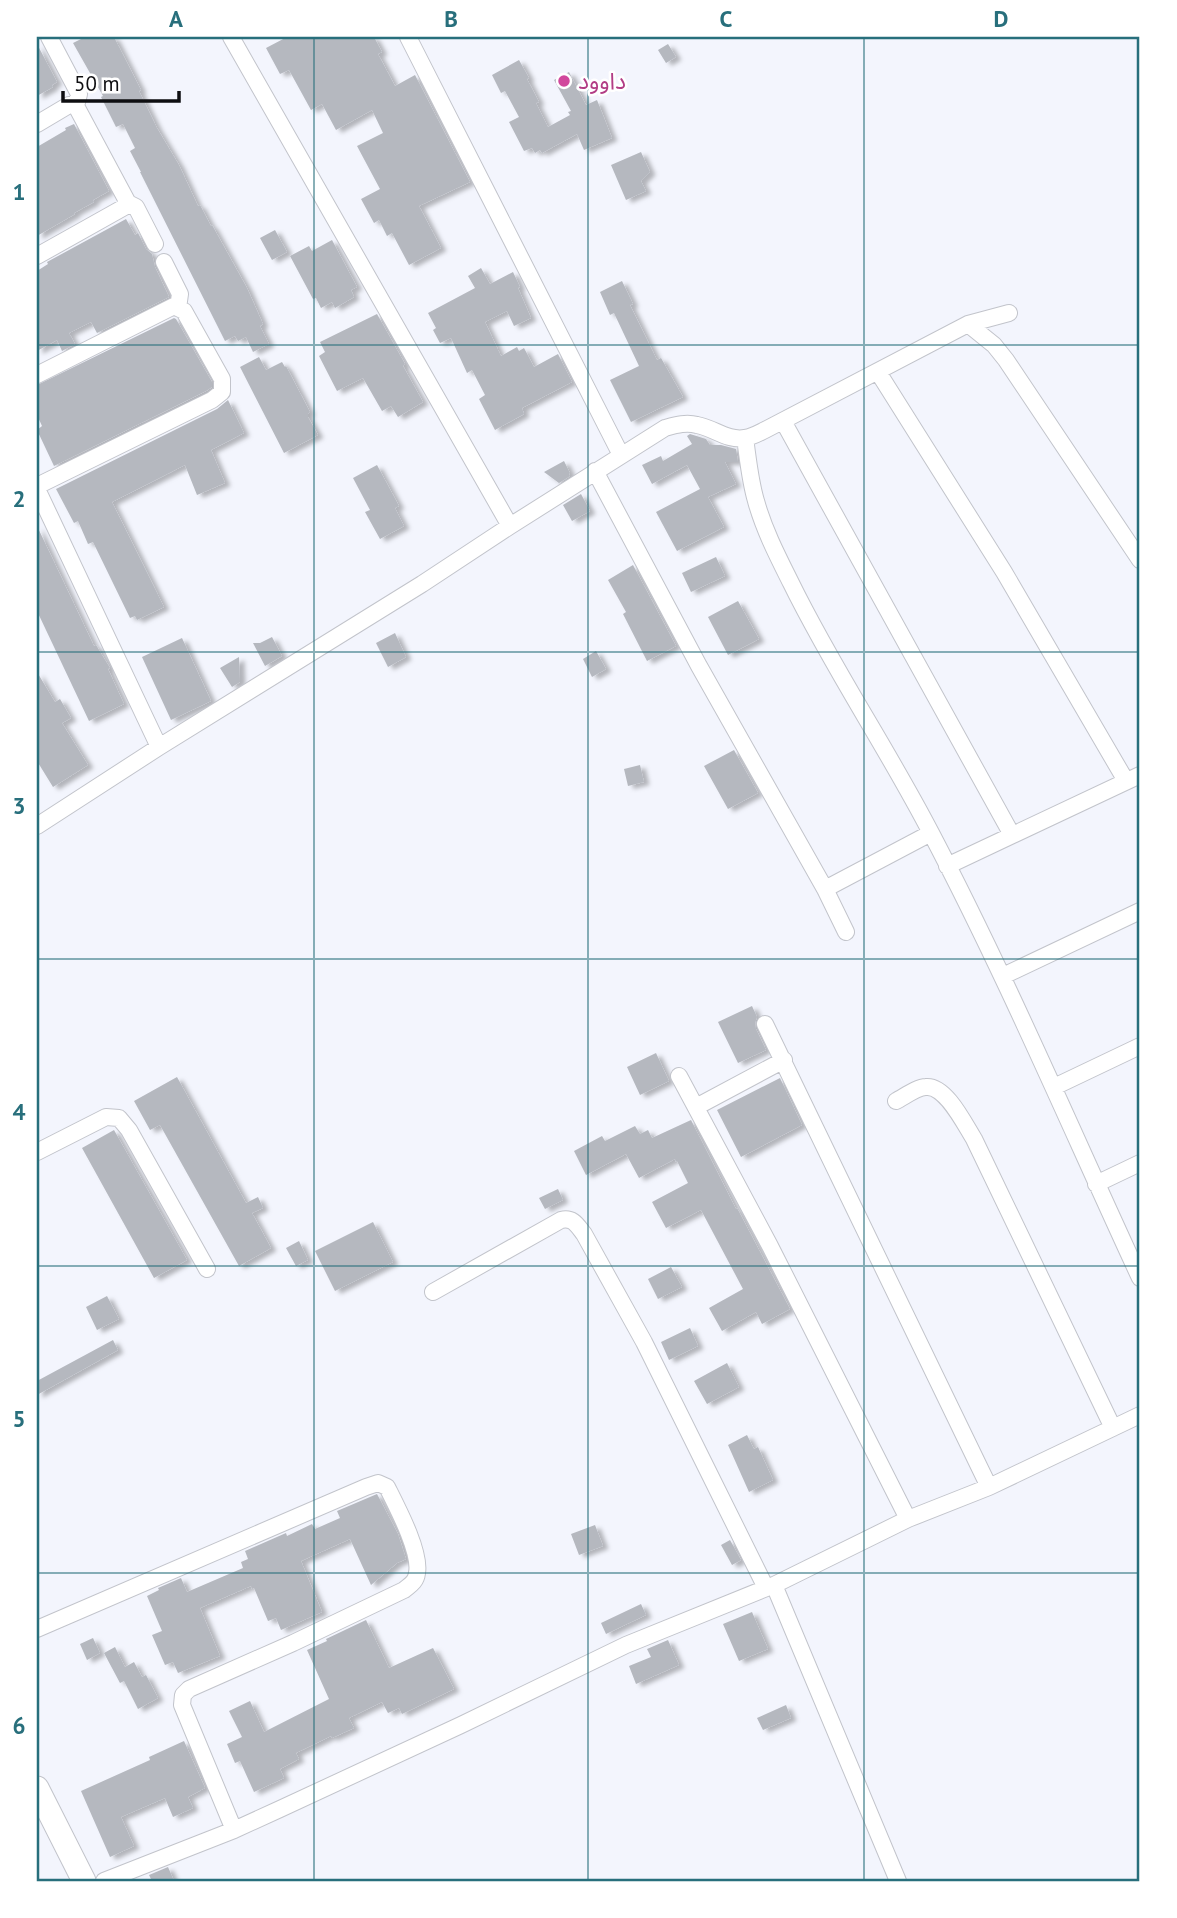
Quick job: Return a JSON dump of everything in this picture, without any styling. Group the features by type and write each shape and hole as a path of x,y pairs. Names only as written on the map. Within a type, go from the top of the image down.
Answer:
{"main road":[{"path":"37,1788 84,1881"}],"street":[{"path":"49,37 79,94 76,106 128,202 136,207 155,244"},
{"path":"231,37 510,526"},
{"path":"408,37 621,455"},
{"path":"37,124 69,105 76,106"},
{"path":"37,256 128,205 128,202"},
{"path":"164,262 180,294 178,308"},
{"path":"37,375 174,306 184,311 222,379 222,392 212,400 37,487 159,747"},
{"path":"38,823 422,584 665,428 684,423 700,425 731,438 745,439 968,324 1009,313"},
{"path":"968,324 994,345 1006,360 1140,559"},
{"path":"878,372 1133,778 947,866"},
{"path":"783,421 1012,835"},
{"path":"745,439 755,498 768,535 838,674 885,750 931,833 1003,976 1140,1278"},
{"path":"596,471 699,666 825,889 846,932"},
{"path":"825,889 931,833"},
{"path":"1003,976 1140,911"},
{"path":"765,1024 989,1487"},
{"path":"1054,1087 1140,1046"},
{"path":"696,1107 784,1060"},
{"path":"679,1076 770,1246 908,1519"},
{"path":"896,1101 926,1086 938,1089 949,1101 974,1139 1113,1428"},
{"path":"37,1152 106,1117 119,1118 129,1130 207,1269"},
{"path":"1096,1184 1140,1163"},
{"path":"433,1292 561,1220 568,1218 574,1221 584,1234 644,1342 770,1586 898,1881"},
{"path":"104,1881 234,1830 461,1726 626,1645 770,1586 908,1519 989,1487 1140,1415"},
{"path":"37,1629 366,1487 378,1483 387,1487 416,1555 418,1572 414,1583 306,1637 189,1689 183,1695 183,1705 234,1830"}],"building":[{"path":"85,37 114,37 198,206 200,205 212,225 247,288 269,344 253,352 246,337 238,341 235,336 225,341 130,151 135,148 123,124 116,127 101,97 103,96 73,43"},
{"path":"287,37 374,37 382,52 378,54 395,86 415,75 470,182 419,206 441,248 409,265 392,233 387,236 379,220 374,223 361,199 380,189 357,146 383,133 372,110 336,130 322,104 311,110 289,70 280,74 266,48"},
{"path":"37,44 57,82 37,96"},
{"path":"668,44 676,57 666,63 658,50"},
{"path":"519,60 548,127 570,115 568,112 571,111 554,80 569,72 586,105 597,100 612,138 584,150 577,134 542,153 540,150 535,153 532,148 524,151 509,122 519,117 505,91 501,93 492,75"},
{"path":"74,124 109,191 37,236 37,147"},
{"path":"641,152 650,172 641,181 646,191 626,200 611,165"},
{"path":"126,219 135,235 138,233 146,249 152,254 169,297 97,333 91,322 69,333 75,344 62,351 57,340 37,351 37,271 48,264 47,262"},
{"path":"275,230 287,252 272,260 260,238"},
{"path":"332,240 357,287 351,290 354,297 335,308 332,302 321,308 316,298 313,299 290,256 309,246 312,251"},
{"path":"481,268 490,284 513,272 531,318 514,326 507,311 485,322 501,356 517,347 519,351 524,348 534,367 558,354 572,382 522,408 524,414 495,430 479,399 485,395 472,370 467,373 451,338 440,343 428,313 475,288 468,276"},
{"path":"622,281 633,304 630,305 657,360 661,358 683,397 631,422 610,380 639,366 614,313 610,315 600,292"},
{"path":"377,314 423,402 398,417 391,406 382,411 363,378 337,391 319,356 325,352 320,342"},
{"path":"174,318 212,382 212,387 54,466 37,430 42,426 37,415 37,385"},
{"path":"259,357 266,370 282,362 286,366 310,412 308,417 318,435 284,453 240,367"},
{"path":"228,400 244,433 211,450 225,483 197,495 185,465 112,502 164,607 137,620 135,616 130,618 93,542 88,544 78,521 74,523 56,489 217,409"},
{"path":"690,434 706,439 710,445 736,449 738,462 725,462 736,484 708,497 724,527 677,551 656,512 700,489 687,465 652,484 642,465 661,456 663,461 692,444 687,436"},
{"path":"564,461 570,476 559,483 544,472"},
{"path":"377,465 399,506 395,508 404,526 380,539 365,512 370,510 353,478"},
{"path":"581,494 590,511 572,521 563,505"},
{"path":"37,526 94,646 96,645 110,668 108,669 124,704 89,721 37,611"},
{"path":"716,557 725,576 691,592 682,573"},
{"path":"633,565 676,646 647,661 623,614 626,612 608,580"},
{"path":"738,601 759,639 728,655 708,617"},
{"path":"395,633 406,657 388,667 376,643"},
{"path":"272,637 282,656 265,666 253,643 260,643"},
{"path":"182,638 211,701 171,720 142,657"},
{"path":"596,651 606,669 592,677 583,659"},
{"path":"239,657 240,682 232,687 220,668"},
{"path":"37,672 55,702 60,699 71,718 62,723 88,765 53,787 37,761"},
{"path":"734,750 758,793 728,809 704,766"},
{"path":"640,765 644,782 628,786 624,769"},
{"path":"752,1006 757,1017 756,1029 766,1050 738,1063 718,1022"},
{"path":"656,1053 669,1081 640,1095 627,1067"},
{"path":"177,1077 246,1203 258,1197 263,1208 252,1213 271,1248 239,1266 160,1125 150,1130 134,1101"},
{"path":"780,1078 802,1125 741,1157 717,1110"},
{"path":"691,1120 790,1309 762,1324 756,1312 722,1331 709,1308 743,1289 701,1210 666,1228 652,1202 688,1183 675,1159 639,1178 626,1154 586,1175 574,1151 602,1136 605,1141 635,1126 640,1134 648,1130 652,1138"},
{"path":"114,1130 187,1260 154,1278 82,1148"},
{"path":"558,1189 563,1200 545,1209 539,1198"},
{"path":"373,1222 393,1262 335,1291 315,1251"},
{"path":"299,1241 308,1260 296,1266 286,1248"},
{"path":"671,1267 682,1287 658,1299 648,1279"},
{"path":"107,1296 119,1319 97,1330 86,1307"},
{"path":"690,1328 698,1346 669,1360 661,1342"},
{"path":"113,1340 118,1350 37,1395 37,1381"},
{"path":"727,1363 739,1387 707,1404 694,1381"},
{"path":"747,1435 754,1449 758,1447 773,1480 749,1492 728,1445"},
{"path":"377,1494 398,1534 406,1559 397,1563 371,1585 350,1539 301,1561 322,1612 281,1630 276,1618 268,1621 251,1586 200,1608 220,1656 178,1673 173,1662 165,1665 152,1635 162,1631 147,1596 181,1578 187,1592 243,1568 241,1562 248,1559 245,1551 312,1524 315,1529 340,1518 337,1511"},
{"path":"595,1525 603,1546 579,1555 571,1534"},
{"path":"730,1540 741,1560 732,1565 721,1545"},
{"path":"641,1604 646,1615 606,1634 601,1623"},
{"path":"752,1612 768,1649 739,1661 723,1624"},
{"path":"366,1620 389,1668 433,1648 454,1689 402,1714 399,1708 388,1713 382,1702 349,1718 354,1728 296,1753 299,1759 280,1769 284,1778 254,1792 240,1761 235,1763 227,1744 242,1737 229,1711 250,1701 264,1732 329,1699 307,1650"},
{"path":"93,1638 100,1653 87,1660 80,1644"},
{"path":"668,1640 679,1665 636,1684 629,1666 651,1657 647,1649"},
{"path":"115,1647 125,1667 134,1662 142,1677 146,1675 158,1698 138,1709 124,1681 120,1683 104,1653"},
{"path":"786,1705 791,1718 763,1730 757,1718"},
{"path":"184,1741 205,1788 188,1797 193,1808 173,1817 165,1798 121,1817 134,1846 110,1857 81,1791 150,1760 149,1757"},
{"path":"168,1867 174,1881 152,1881 149,1875"}],"place":[{"name":"داوود","path":"564,81"}]}
